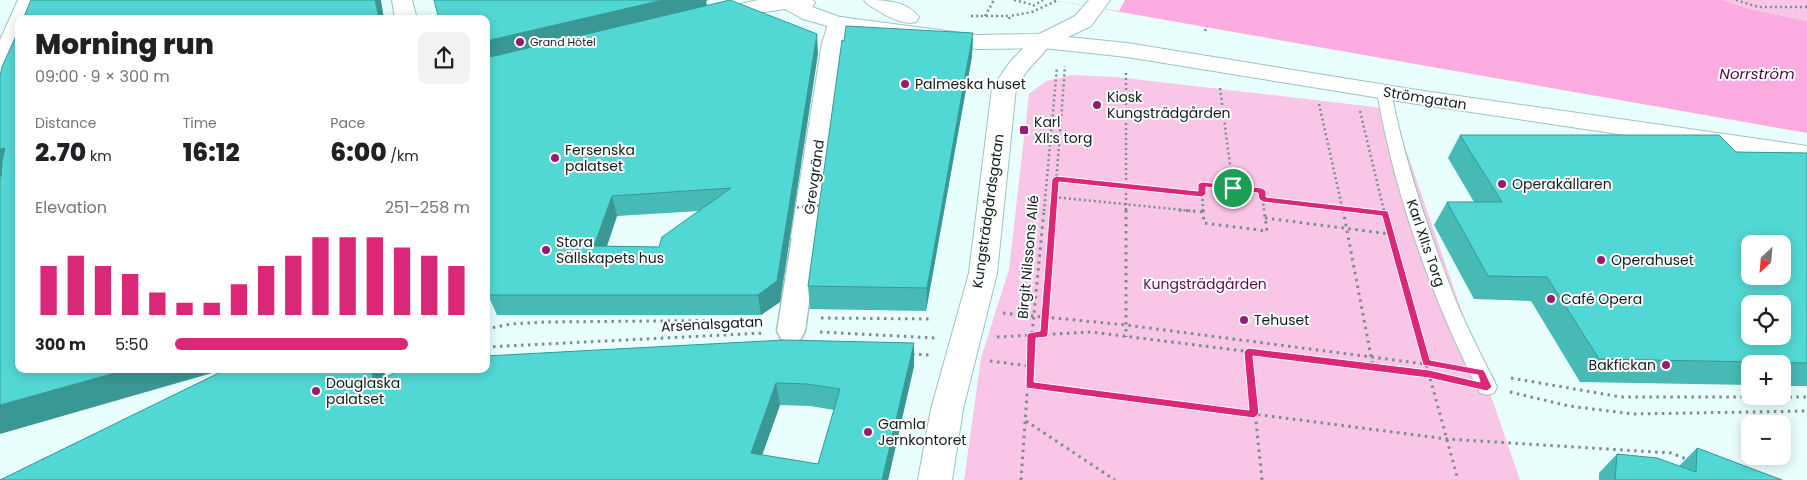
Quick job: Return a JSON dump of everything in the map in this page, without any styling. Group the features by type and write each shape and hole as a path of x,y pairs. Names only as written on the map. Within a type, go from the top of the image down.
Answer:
{"street":[{"path":"22,15 28,0"},
{"path":"402,0 405,15"},
{"path":"874,0 908,17"},
{"path":"786,1 810,15 838,23 977,42 1043,42 1083,21 1076,2"},
{"path":"689,22 786,1 1006,32 1043,42"},
{"name":"Grevgränd","path":"792,324 833,43 838,23"},
{"path":"0,65 15,33"},
{"name":"Strömgatan","path":"1043,42 1127,50 1384,92 1807,154"},
{"name":"Kungsträdgårdsgatan","path":"935,480 947,409 983,273 1004,88 1018,66 1043,42"}],"lane":[{"name":"Karl XII:s Torg","path":"1384,92 1390,124 1412,203 1441,287 1484,380"}],"path":[{"path":"985,16 994,0"},
{"path":"1014,0 1034,6"},
{"path":"1043,0 1034,6 1032,12 1076,2"},
{"path":"1736,0 1758,7 1807,7"},
{"path":"1205,31 1207,26"},
{"name":"Birgit Nilssons Allé","path":"1021,480 1029,366 1057,67"},
{"name":"Birgit Nilssons Allé","path":"1044,334 1065,67"},
{"path":"1126,70 1126,337"},
{"path":"1219,82 1233,188"},
{"path":"1319,101 1347,228 1373,368"},
{"path":"1358,106 1390,234 1458,480"},
{"path":"1056,179 1202,194"},
{"path":"1202,184 1233,188 1262,191 1267,231 1204,224 1202,184"},
{"path":"1054,197 1204,212"},
{"path":"1263,199 1385,213"},
{"path":"791,208 823,205"},
{"path":"1265,218 1390,234"},
{"path":"1004,303 1002,313 1126,325 1426,362 1569,406 1633,414 1807,411"},
{"path":"490,328 510,324 546,322 763,320 792,324 933,320"},
{"name":"Arsenalsgatan","path":"490,347 792,324 939,338"},
{"path":"995,338 1091,332 1621,397 1807,397"},
{"path":"1248,352 1262,480"},
{"path":"908,354 938,356"},
{"path":"986,361 1029,366"},
{"path":"1029,385 1447,439 1671,453 1697,463"},
{"path":"1026,421 1115,480"}],"green space":[{"path":"1723,0 1807,0 1807,21 1750,9"},
{"name":"Kungsträdgården","path":"1072,75 1116,77 1392,109 1520,480 964,480 981,358 1009,269 1029,94 1046,81"}],"water":[{"name":"Norrström","path":"1052,0 1723,0 1750,9 1807,21 1807,133"}],"pier":[{"path":"1052,0 1125,0 1119,11"}],"building":[{"path":"31,0 375,0 378,15 25,15"},
{"path":"434,0 663,0 490,40 490,15 438,15"},
{"path":"730,0 817,34 777,281 758,295 490,295 490,57","holes":["731,188 662,237 659,247 594,246 612,196"]},
{"path":"846,26 973,33 927,288 808,286 842,40 844,41"},
{"path":"15,38 15,373 115,373 0,405 0,179 5,148 0,149 0,76"},
{"name":"Operahuset","path":"1460,135 1719,135 1736,152 1807,153 1807,363 1791,363 1791,355 1741,355 1741,362 1599,359 1547,277 1488,276 1447,202 1502,202"},
{"path":"784,340 914,343 882,480 0,480 219,373 373,373 374,384 394,373 490,373 490,356","holes":["776,383 807,384 840,389 818,464 751,453"]},
{"path":"1697,448 1782,480 1615,480 1617,454 1657,458 1696,472"}],"place":[{"name":"Grand Hôtel","path":"520,42"},
{"name":"Palmeska huset","path":"905,84"},
{"name":"Kiosk Kungsträdgården","path":"1097,105"},
{"name":"Karl XII:s torg","path":"1024,130"},
{"name":"Fersenska palatset","path":"555,158"},
{"name":"Operakällaren","path":"1502,184"},
{"name":"Stora Sällskapets hus","path":"546,250"},
{"name":"Operahuset","path":"1601,260"},
{"name":"Café Opera","path":"1551,299"},
{"name":"Tehuset","path":"1244,320"},
{"name":"Bakfickan","path":"1666,365"},
{"name":"Douglaska palatset","path":"316,391"},
{"name":"Gamla Jernkontoret","path":"868,432"}],"route":[{"path":"1056,179 1202,194 1202,184 1233,188 1262,191 1263,199 1385,213 1426,362 1481,372 1487,387 1429,374 1248,352 1254,414 1029,385 1032,335 1044,334 1056,179"}]}
